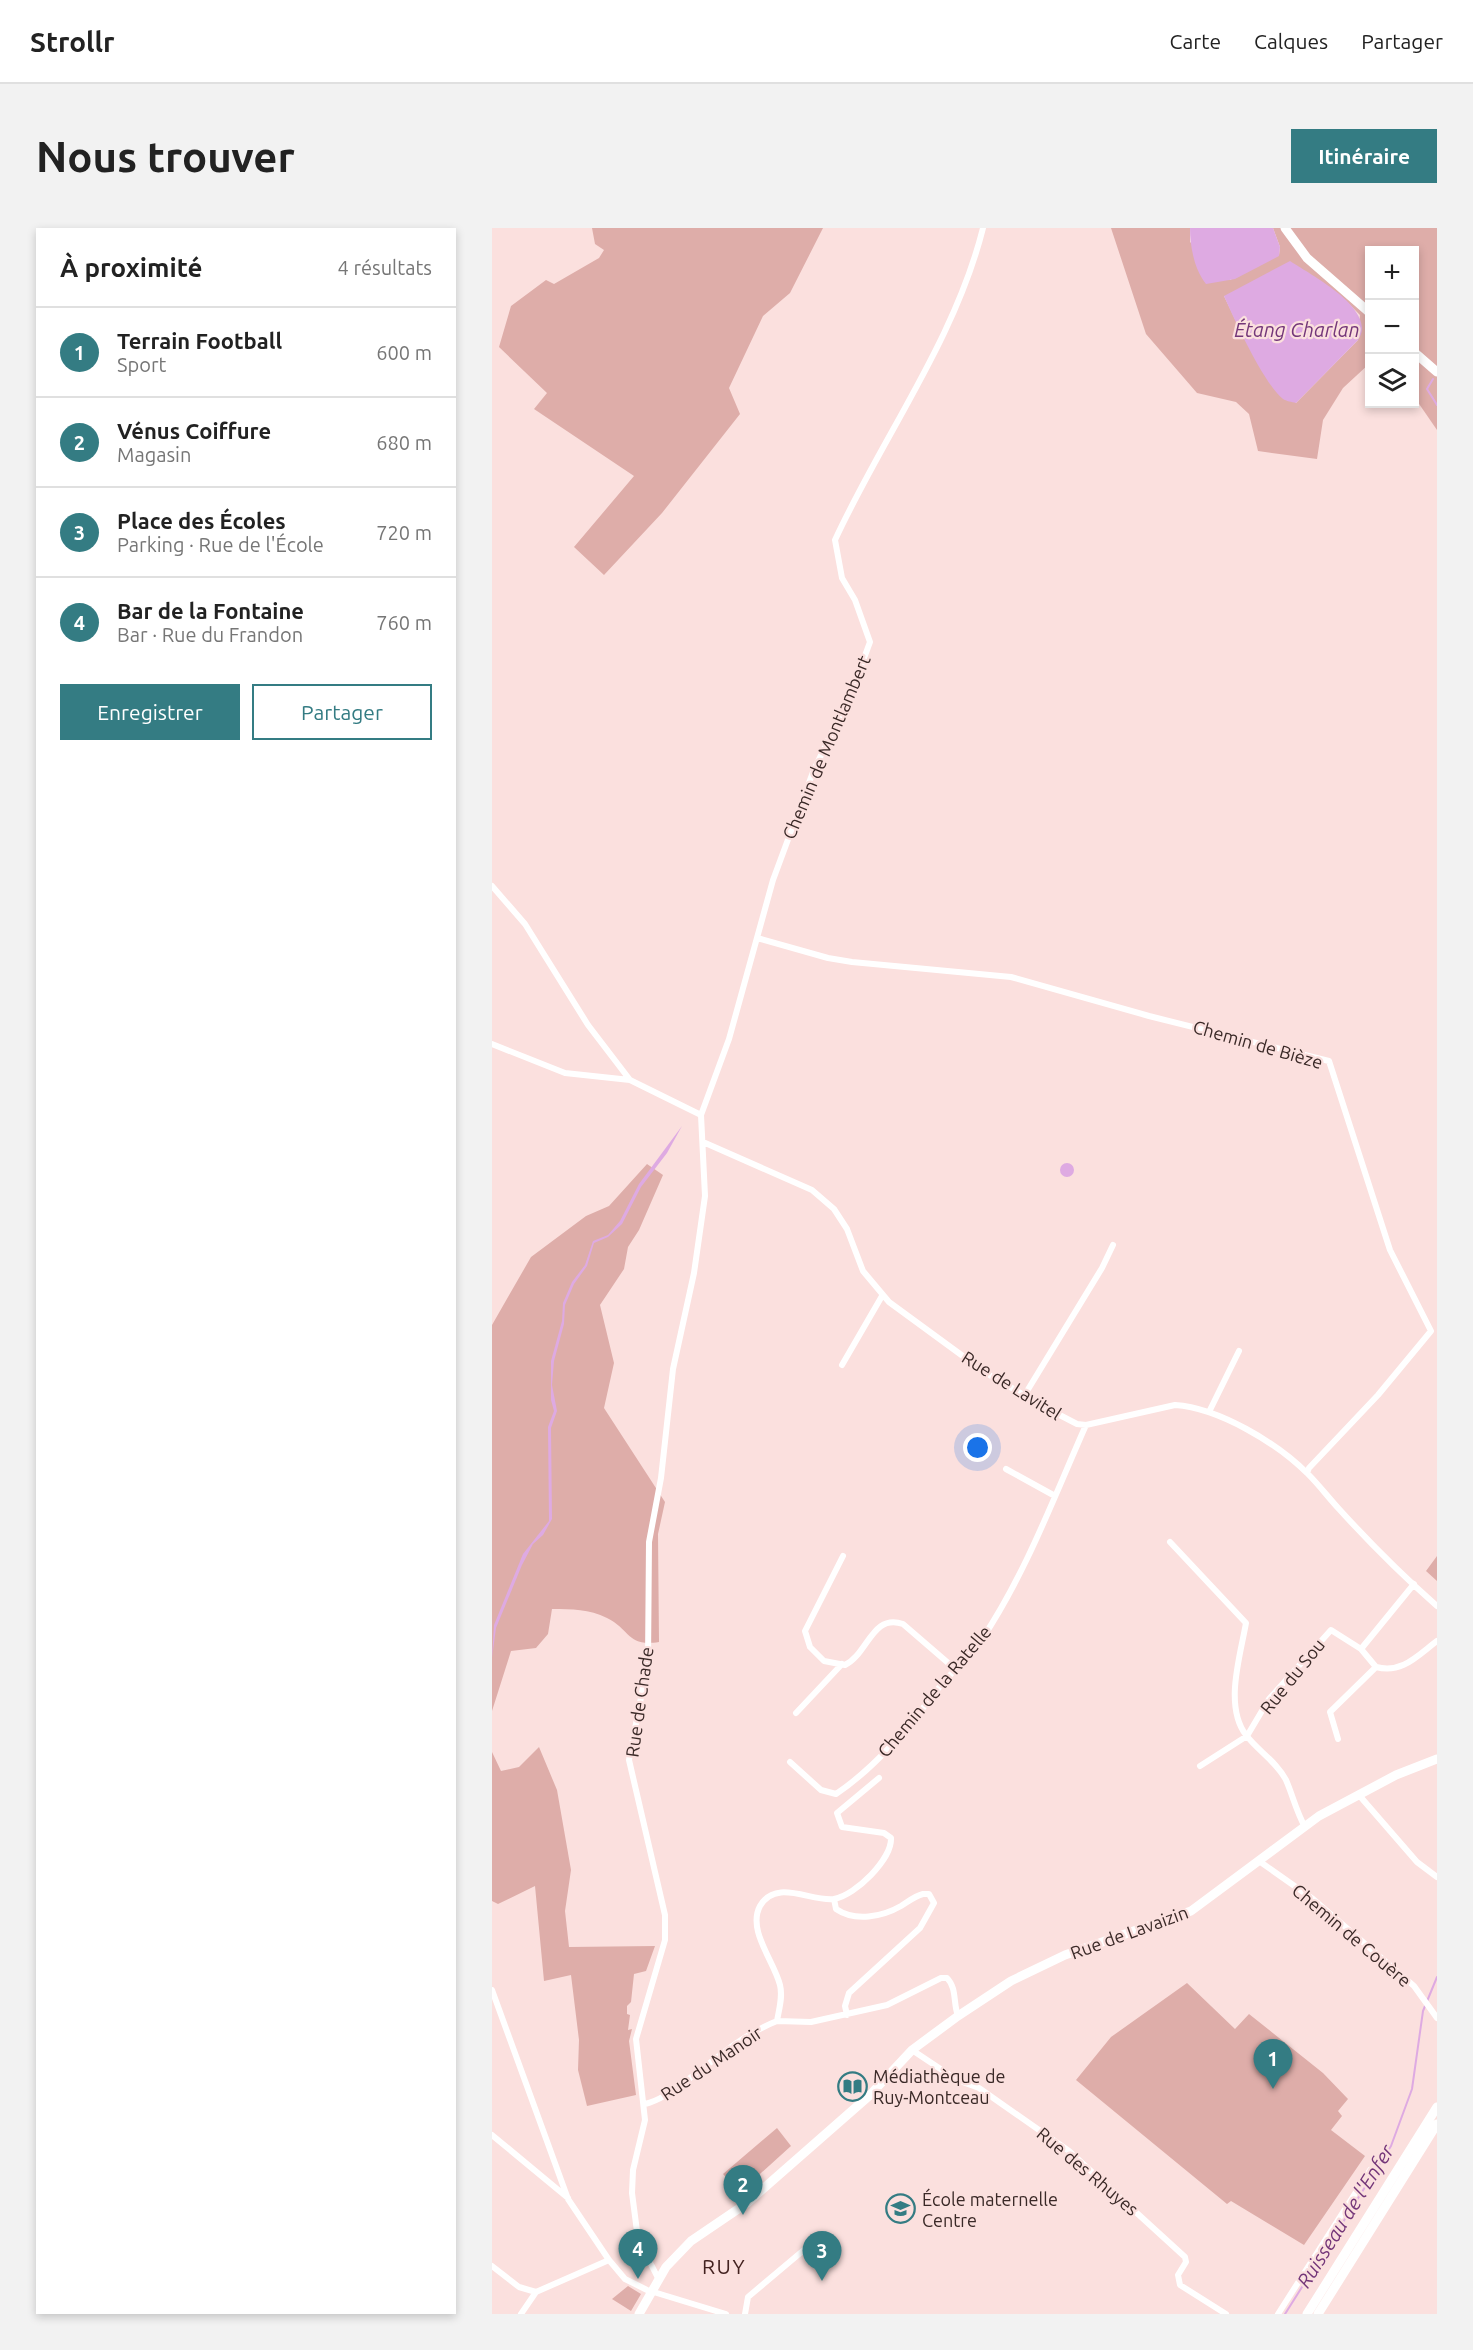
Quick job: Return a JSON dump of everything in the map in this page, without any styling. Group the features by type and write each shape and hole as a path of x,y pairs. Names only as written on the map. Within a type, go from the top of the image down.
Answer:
{"main road":[{"path":"1285,228 1307,258 1365,309"},
{"path":"1416,354 1437,372"},
{"name":"Rue de Lavaizin","path":"639,2314 658,2278 691,2241 747,2203 862,2102 912,2049 958,2016 1011,1981 1065,1955 1191,1911 1305,1827 1358,1794 1396,1775 1437,1760"},
{"path":"1307,2314 1437,2107"},
{"path":"1318,2314 1437,2124"}],"street":[{"name":"Chemin de Montlambert","path":"700,1115 729,1039 773,880 813,772 854,688 870,642 855,600 842,578 835,540 945,332 975,258 983,228"},
{"path":"492,886 525,924 588,1025 630,1080"},
{"name":"Chemin de Bièze","path":"757,938 828,958 852,962 1011,977 1149,1016 1329,1061 1390,1250 1431,1330 1378,1395 1309,1468 1307,1473"},
{"path":"492,1044 565,1073 630,1080 700,1115"},
{"name":"Rue de Chade","path":"658,2278 642,2252 634,2218 633,2170 645,2121 645,2104 636,2057 636,2039 663,1954 665,1921 629,1760 648,1661 650,1542 661,1478 673,1370 694,1273 705,1197 700,1115"},
{"name":"Rue de Lavitel","path":"703,1142 812,1190 834,1209 847,1229 864,1271 882,1296 986,1372 1024,1396 1077,1424 1086,1425"},
{"path":"1024,1396 1102,1268 1113,1245"},
{"path":"842,1365 882,1296"},
{"path":"1209,1412 1239,1351"},
{"path":"1086,1425 1175,1406 1209,1412 1260,1438 1307,1473 1437,1606"},
{"name":"Chemin de la Ratelle","path":"790,1762 821,1790 836,1794 859,1778 877,1760 954,1668 981,1640 1015,1584 1086,1425"},
{"path":"1006,1469 1055,1496"},
{"path":"1170,1542 1246,1623 1234,1707 1246,1736 1270,1758 1285,1780 1305,1827"},
{"path":"843,1556 805,1630 810,1647 824,1661 849,1663 878,1628 895,1622 903,1624 954,1668"},
{"path":"1361,1649 1414,1584"},
{"name":"Rue du Sou","path":"1200,1766 1246,1736 1269,1699 1331,1630 1361,1649 1376,1667"},
{"path":"1338,1738 1330,1712 1376,1667 1388,1671 1401,1668 1437,1641"},
{"path":"796,1713 842,1664"},
{"path":"879,1778 837,1813 842,1827 884,1833 891,1838 891,1846 870,1877 834,1899 786,1892 771,1896 760,1907 756,1924 781,1992 777,2021 810,2022 887,2005 941,1978 947,1978 954,1988 954,2007 958,2016"},
{"path":"1358,1794 1417,1862 1436,1874"},
{"name":"Chemin de Couère","path":"1259,1861 1313,1899 1414,1986 1437,2018"},
{"path":"834,1899 836,1909 845,1915 860,1917 880,1915 923,1894 929,1894 934,1902 920,1928 849,1993 845,2006 847,2015"},
{"path":"492,1990 568,2199 609,2260 625,2279 651,2291 722,2313"},
{"name":"Rue du Manoir","path":"645,2104 654,2102 674,2089 756,2029 777,2021"},
{"name":"Rue des Rhuyes","path":"912,2049 957,2080 979,2088 1091,2170 1185,2257 1186,2262 1178,2275 1180,2285 1226,2314"},
{"path":"492,2135 568,2199"},
{"path":"1278,2314 1370,2169"},
{"path":"745,2314 748,2297 805,2249"},
{"path":"521,2314 536,2292 609,2260"},
{"path":"492,2266 519,2287 536,2292"}],"shaded area":[{"path":"592,228 823,228 790,293 763,316 729,388 740,414 662,513 604,575 574,547 634,476 534,409 547,393 499,347 511,306 546,280 554,284 599,258 604,250 595,244"},
{"path":"1111,228 1190,228 1190,242 1230,280 1279,255 1280,247 1273,228 1437,228 1437,430 1419,404 1419,246 1365,246 1365,368 1343,388 1323,420 1317,459 1258,451 1249,414 1236,402 1197,393 1146,334","holes":["1224,296 1347,302 1360,315 1358,340 1296,403 1245,340"]},
{"path":"647,1164 663,1175 639,1230 628,1247 624,1269 600,1305 614,1363 604,1408 665,1502 658,1534 659,1642 649,1643 635,1640 615,1623 594,1613 573,1609 552,1609 548,1634 536,1648 511,1651 492,1711 492,1325 531,1257 586,1216 609,1206"},
{"path":"1437,1556 1437,1581 1426,1571"},
{"path":"539,1747 557,1790 571,1870 565,1911 569,1947 655,1946 646,1971 634,1974 631,2002 627,2006 627,2014 630,2015 628,2030 632,2029 629,2041 636,2095 587,2106 578,2070 579,2040 571,1975 544,1981 535,1886 498,1904 492,1901 492,1752 501,1771 519,1767"},
{"path":"1187,1983 1235,2029 1249,2014 1323,2073 1348,2099 1338,2111 1342,2116 1331,2130 1365,2156 1304,2245 1231,2201 1227,2204 1076,2080 1111,2037"},
{"path":"777,2128 791,2146 740,2192 723,2174"},
{"path":"628,2286 641,2294 631,2311 612,2299"}],"water":[{"name":"Étang Charlan","path":"1190,228 1273,228 1280,247 1279,256 1235,279 1206,284 1198,271 1194,257"},
{"name":"Étang Charlan","path":"1290,261 1340,294 1359,317 1362,329 1358,340 1296,403 1283,399 1267,380 1224,296"},
{"path":"682,1126 667,1153 641,1187 622,1224 608,1237 594,1243 587,1266 574,1284 565,1305 564,1324 554,1361 552,1385 557,1411 551,1428 552,1519 543,1535 533,1544 522,1565 496,1628 492,1658 494,1625 523,1554 549,1521 548,1427 554,1411 551,1400 551,1361 562,1321 563,1303 572,1282 585,1265 593,1241 608,1235 620,1221 639,1184"},
{"path":"1067,1163 1072,1165 1074,1170 1072,1175 1067,1177 1062,1175 1060,1170 1062,1165"}],"waterway":[{"name":"Ruisseau de l'Enfer","path":"1433,379 1427,389 1437,405"},
{"name":"Ruisseau de l'Enfer","path":"1285,2314 1391,2146 1412,2089 1423,2011 1437,1977"}],"place":[{"name":"Médiathèque de Ruy-Montceau","path":"852,2086"},
{"name":"Terrain Football","path":"1273,2089"},
{"name":"École maternelle Centre","path":"901,2209"},
{"name":"Vénus Coiffure","path":"743,2215"},
{"name":"Bar de la Fontaine","path":"638,2279"},
{"name":"Place des Écoles","path":"822,2281"}],"district":[{"name":"RUY","path":"724,2266"}]}
